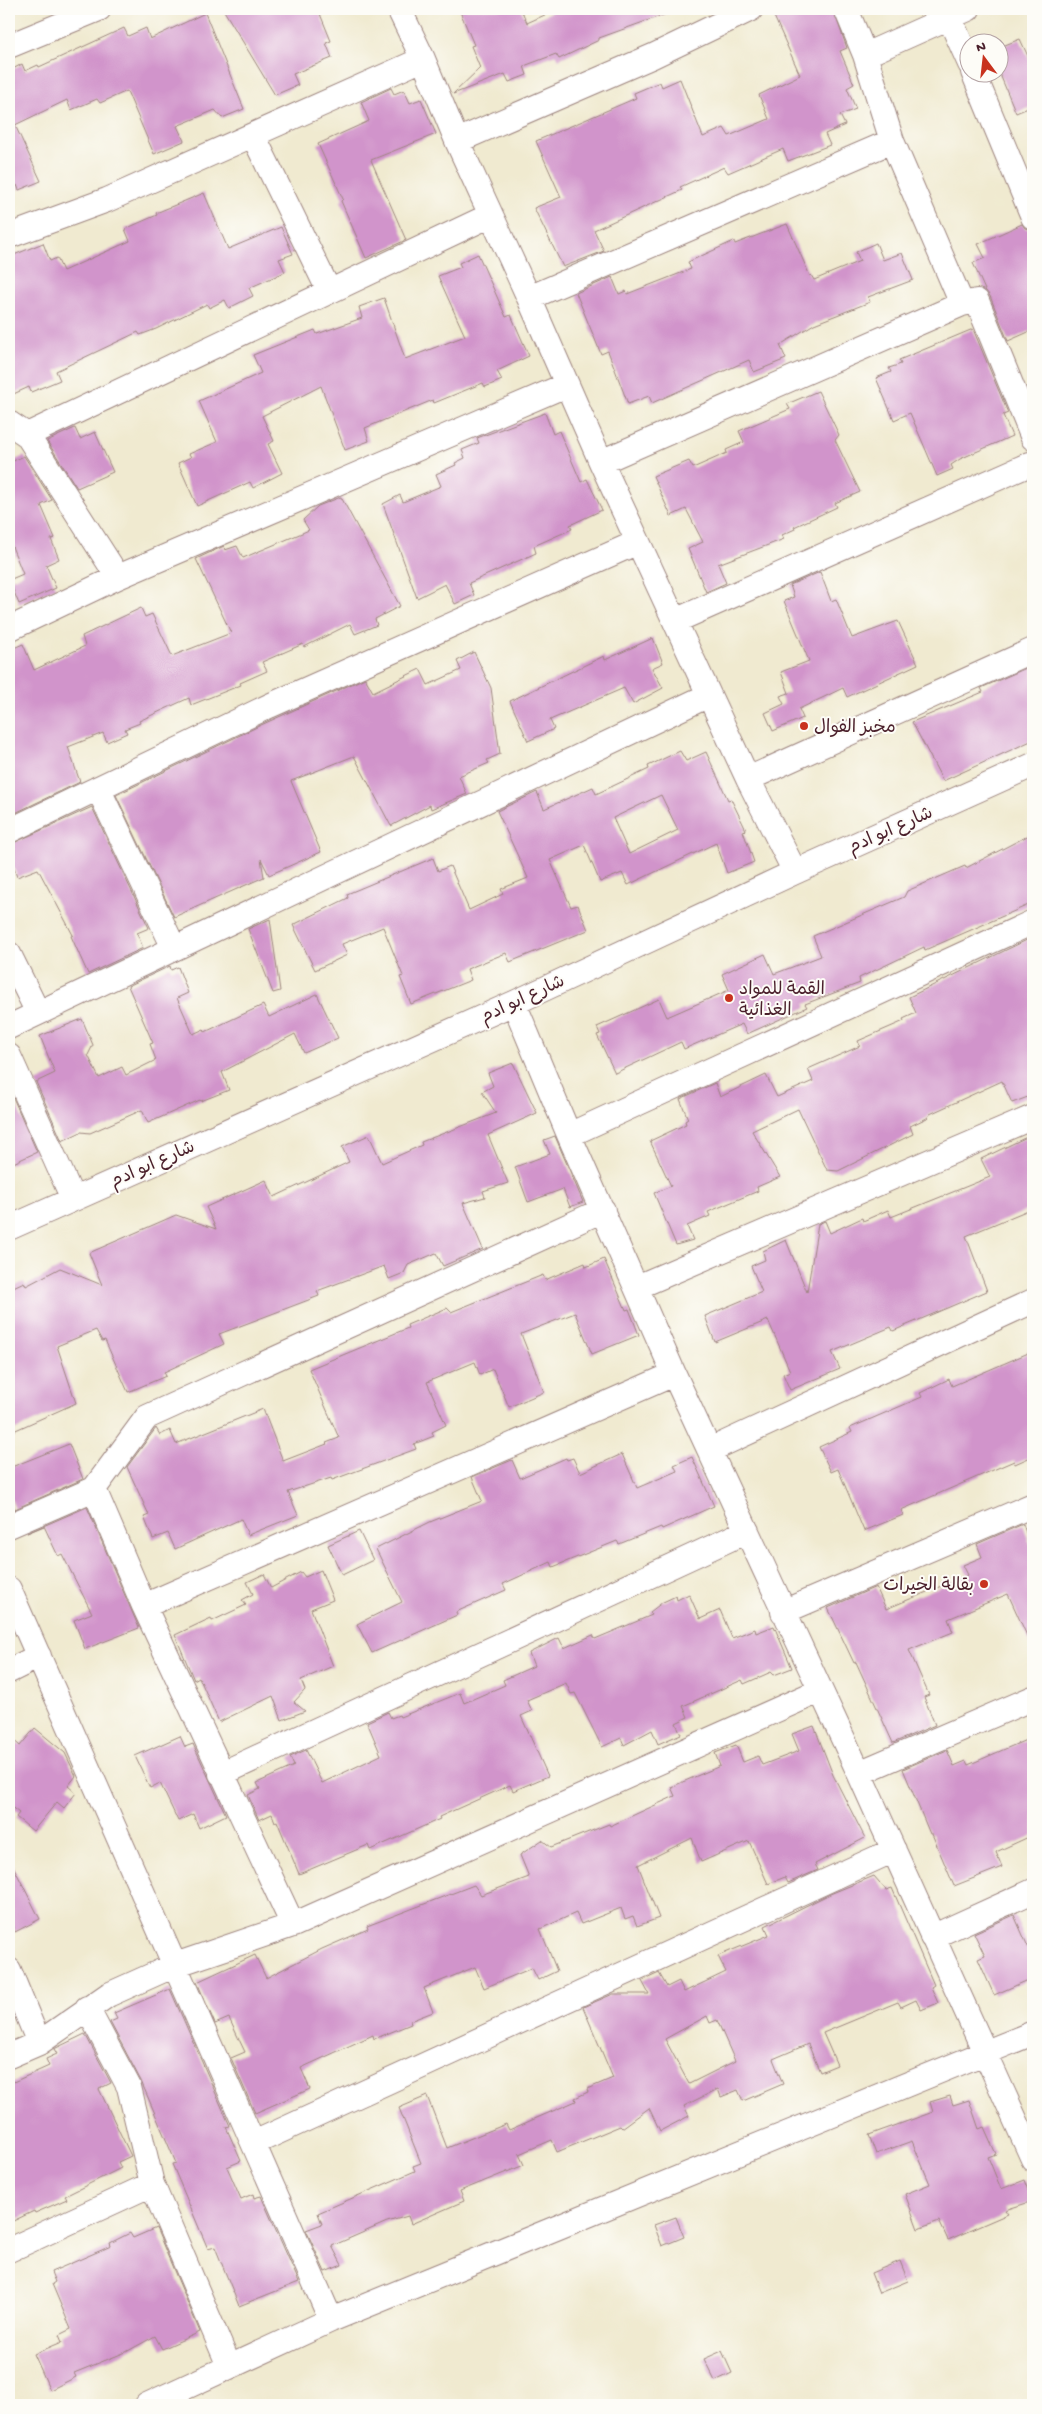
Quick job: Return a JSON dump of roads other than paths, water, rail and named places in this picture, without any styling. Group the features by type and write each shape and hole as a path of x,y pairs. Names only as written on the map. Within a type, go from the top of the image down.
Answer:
{"street":[{"path":"9,46 99,9"},
{"path":"399,9 423,59 457,141 601,462 748,779 795,872"},
{"path":"457,141 653,56 751,9"},
{"path":"846,9 865,55 892,142 962,304"},
{"path":"865,55 958,13 962,32"},
{"path":"9,236 107,200 423,59"},
{"path":"977,82 1033,217"},
{"path":"253,135 328,291"},
{"path":"529,298 892,142"},
{"path":"118,577 18,429 328,291 491,215"},
{"path":"601,462 962,304 977,301 1033,438"},
{"path":"9,629 118,577 566,385"},
{"path":"675,621 1032,466"},
{"path":"9,831 269,706 638,542"},
{"path":"748,779 1033,650"},
{"path":"9,1027 709,695"},
{"name":"شارع ابو ادم","path":"9,1228 514,1003 795,872 1033,765"},
{"path":"98,788 174,948"},
{"path":"569,1135 1033,922"},
{"path":"9,954 38,1013"},
{"path":"514,1003 569,1135 637,1286 674,1374 819,1691 859,1773 984,2055 1033,2159"},
{"path":"9,1056 74,1198"},
{"path":"637,1286 1033,1118"},
{"path":"9,1526 94,1489 147,1417 603,1210"},
{"path":"710,1450 1033,1302"},
{"path":"144,1606 674,1374"},
{"path":"94,1489 144,1606 221,1774 293,1924"},
{"path":"783,1612 1033,1505"},
{"path":"221,1774 747,1531"},
{"path":"9,1589 331,2320"},
{"path":"9,1671 39,1656"},
{"path":"9,2056 39,2043 108,1995 175,1965 293,1924 819,1691"},
{"path":"859,1773 1033,1698"},
{"path":"254,2143 894,1850"},
{"path":"932,1937 1033,1891"},
{"path":"9,1970 39,2043"},
{"path":"87,2008 129,2087 152,2184 228,2366"},
{"path":"147,2405 331,2320 1033,2034"},
{"path":"9,2250 152,2184"}],"place":[{"name":"مخبز الفوال","path":"804,726"},
{"name":"القمة للمواد الغذائية","path":"729,998"},
{"name":"بقالة الخيرات","path":"984,1584"}]}
